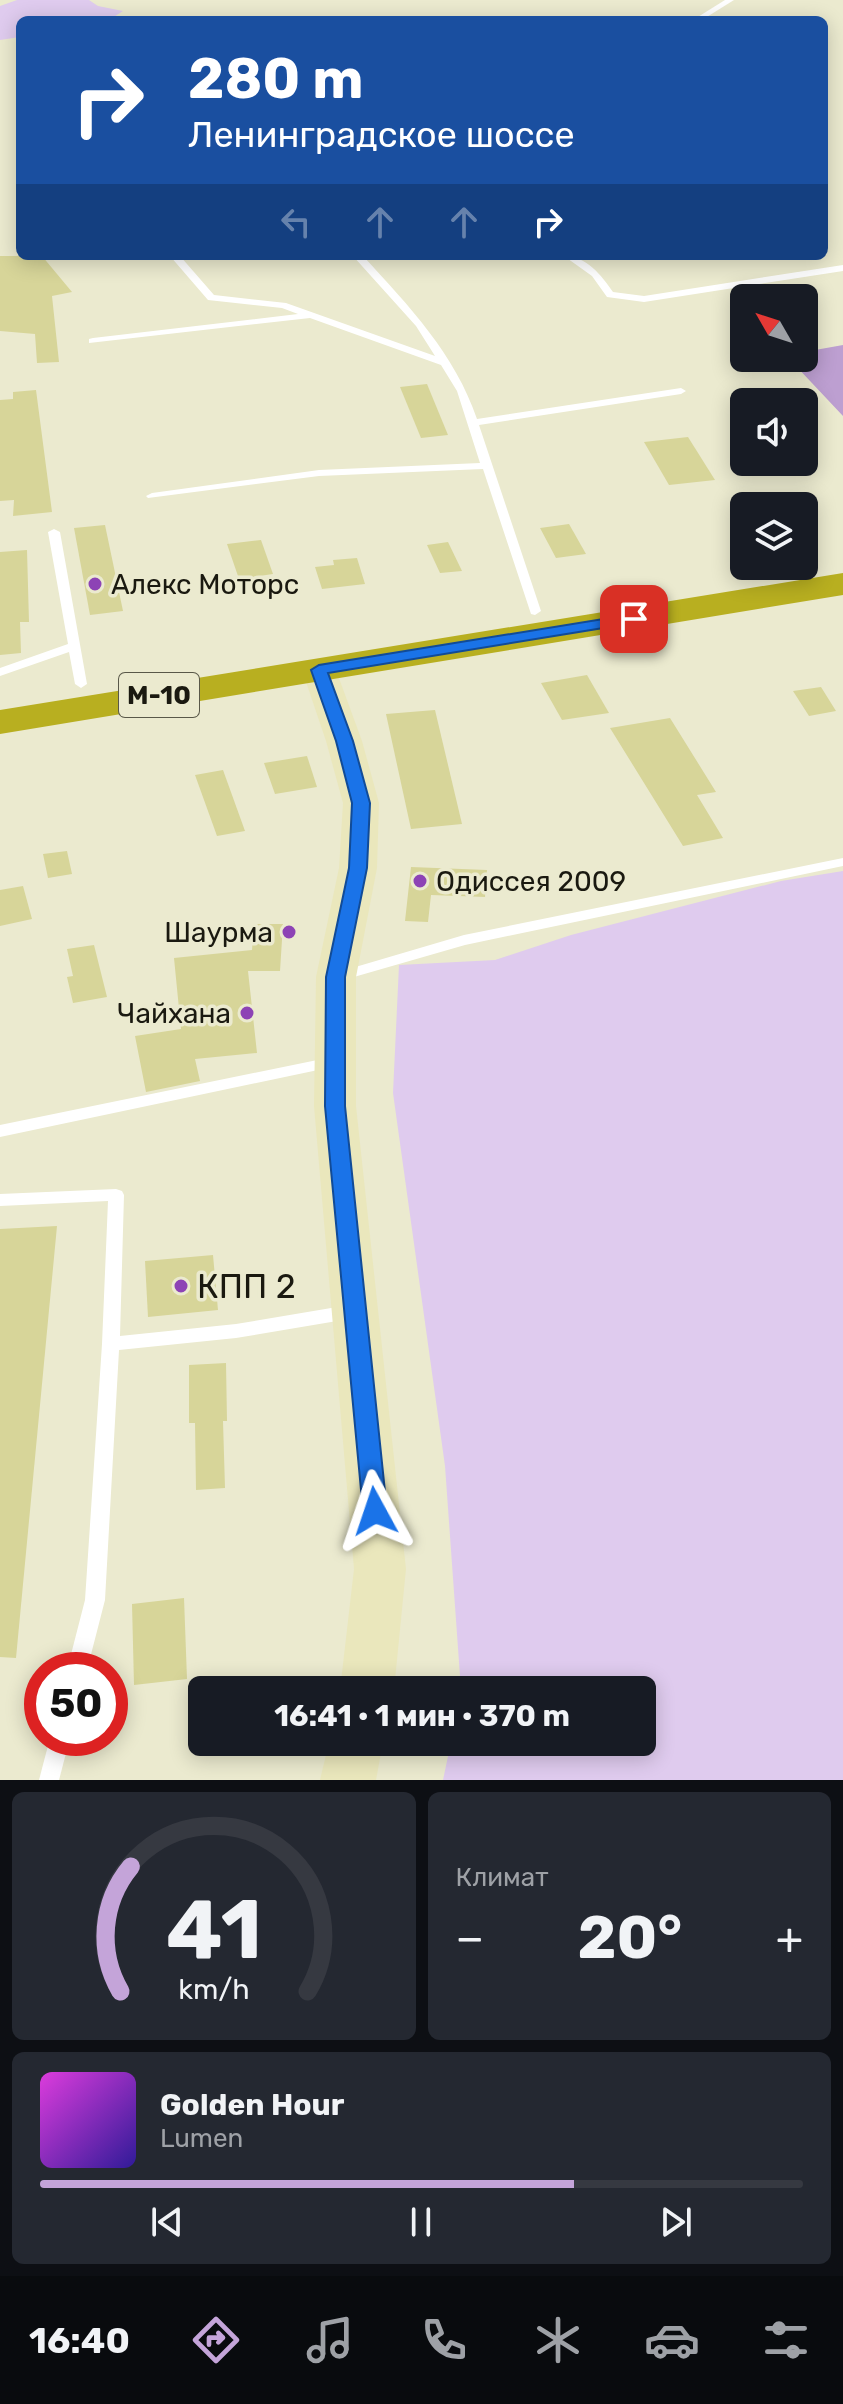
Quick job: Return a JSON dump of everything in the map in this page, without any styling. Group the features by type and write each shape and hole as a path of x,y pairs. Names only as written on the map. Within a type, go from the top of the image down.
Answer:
{"highway":[{"name":"М-10","path":"0,696 843,562"},
{"name":"М-10","path":"0,722 843,584"}],"main road":[{"path":"319,670 344,741 361,803 358,868 336,977 335,1106 380,1569 369,1676"},
{"path":"348,1780 353,1756"}],"lane":[{"path":"704,16 730,0"},
{"path":"178,260 211,298 283,305 444,363"},
{"path":"362,260 420,324 462,391 535,611"},
{"path":"575,260 595,274 610,295 644,299 843,268"},
{"path":"93,341 311,315"},
{"path":"472,423 681,391"},
{"path":"152,496 319,473 486,466"},
{"path":"54,532 81,684"},
{"path":"0,672 74,646"},
{"path":"336,977 464,940 843,862"},
{"path":"0,1131 335,1061"},
{"path":"0,1200 116,1195 111,1344 95,1600 82,1652"},
{"path":"111,1344 236,1331 353,1311"},
{"path":"49,1780 55,1756"}],"shaded area":[{"path":"17,0 89,0 98,6 123,11 115,16 16,16 16,38 0,40 0,6"},
{"path":"843,345 843,416 802,372 818,372 818,349"},
{"path":"843,871 843,1780 443,1780 448,1756 656,1756 656,1676 460,1676 445,1466 393,1093 399,965 495,960 571,935 781,881"}],"building":[{"path":"0,256 16,256 16,260 45,260 72,292 52,296 59,362 37,363 35,334 0,331"},
{"path":"427,384 448,435 421,438 400,387"},
{"path":"36,390 52,512 13,516 14,500 0,501 0,400 13,399 13,392"},
{"path":"688,437 715,480 669,485 644,442"},
{"path":"569,524 586,554 556,558 540,528"},
{"path":"105,525 123,611 90,615 74,528"},
{"path":"261,540 273,574 239,579 227,544"},
{"path":"448,542 462,571 440,573 427,545"},
{"path":"27,550 29,622 20,622 21,653 0,655 0,552"},
{"path":"357,558 365,584 322,589 315,567 334,565 333,560"},
{"path":"587,675 609,713 562,720 541,683"},
{"path":"821,687 836,711 809,716 793,691"},
{"path":"435,710 462,824 411,829 386,714"},
{"path":"670,718 716,792 697,795 723,838 683,846 610,728"},
{"path":"307,756 317,787 275,794 264,763"},
{"path":"223,770 245,831 217,836 195,775"},
{"path":"67,851 72,874 48,878 43,854"},
{"path":"411,867 487,870 485,897 431,895 428,922 405,921"},
{"path":"23,886 32,919 0,926 0,890"},
{"path":"254,924 283,924 280,971 248,971 257,1053 195,1059 200,1081 146,1092 135,1036 181,1029 174,958 252,950"},
{"path":"94,945 107,997 73,1003 67,977 73,976 67,949"},
{"path":"57,1226 16,1658 0,1657 0,1229"},
{"name":"КПП 2","path":"213,1255 218,1310 148,1317 145,1261"},
{"path":"226,1363 227,1421 223,1421 225,1488 196,1490 195,1423 189,1423 189,1365"},
{"path":"184,1598 187,1679 134,1685 132,1604"}],"place":[{"name":"Алекс Моторс","path":"95,584"},
{"name":"Одиссея 2009","path":"420,881"},
{"name":"Шаурма","path":"289,932"},
{"name":"Чайхана","path":"247,1013"},
{"name":"КПП 2","path":"181,1286"}],"route":[{"path":"375,1511 335,1106 336,977 358,868 361,803 344,741 319,670 634,619"}]}
